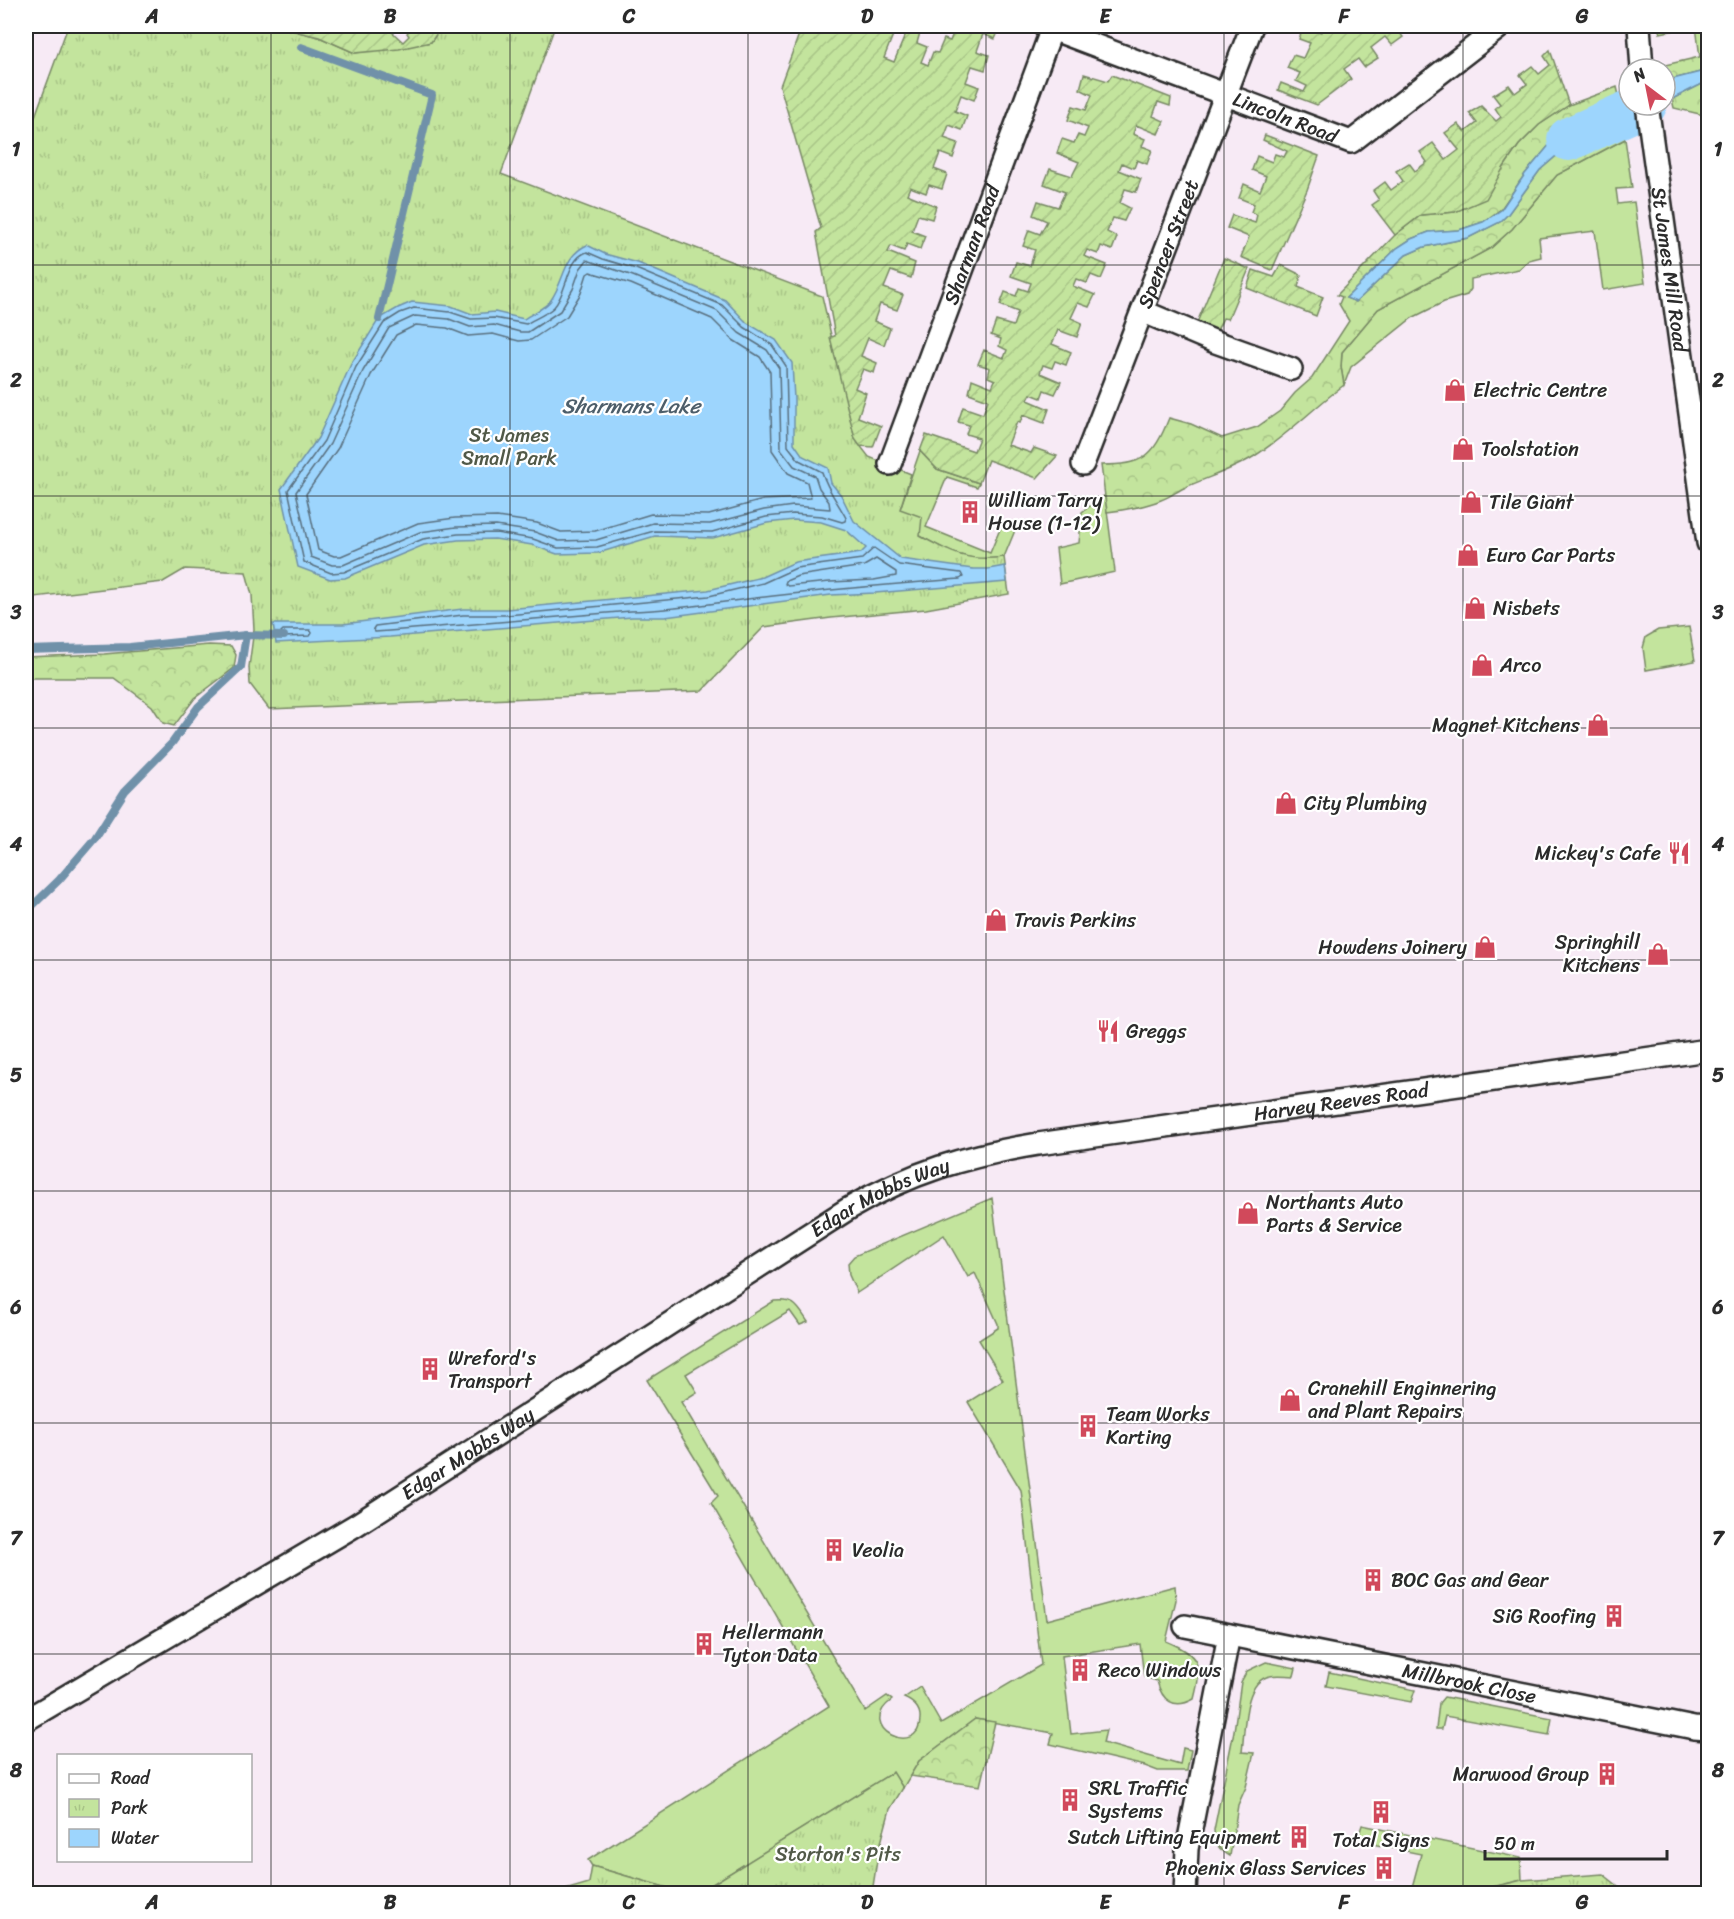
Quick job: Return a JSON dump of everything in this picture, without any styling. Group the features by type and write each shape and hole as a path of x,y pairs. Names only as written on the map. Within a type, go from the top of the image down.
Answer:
{"street":[{"name":"Spencer Street","path":"1083,464 1252,26"},
{"name":"Lincoln Road","path":"1050,27 1351,141 1501,26"},
{"path":"1639,26 1641,57"},
{"name":"Sharman Road","path":"890,464 1050,27"},
{"name":"St James Mill Road","path":"1648,117 1708,543"},
{"path":"1142,311 1213,341 1291,369"},
{"name":"Harvey Reeves Road","path":"974,1156 1038,1144 1708,1050"},
{"name":"Edgar Mobbs Way","path":"26,1720 356,1525 848,1209 902,1180 974,1156"},
{"name":"Millbrook Close","path":"1185,1626 1708,1729"},
{"path":"1185,1893 1187,1850 1229,1635"}],"green space":[{"name":"St James Small Park","path":"68,26 274,26 319,37 355,53 431,42 439,30 471,26 555,26 501,174 822,296 855,439 869,457 911,474 900,509 922,517 920,536 960,555 979,558 1004,557 1009,594 926,609 764,627 702,691 269,709 250,684 249,667 254,629 252,595 246,572 185,569 163,582 26,598 26,141"},
{"path":"299,26 395,26 391,31 403,42 409,36 407,33 413,26 471,26 439,30 431,42 399,49 355,53 319,37 298,32"},
{"path":"802,26 886,26 884,31 893,35 884,58 894,62 909,26 921,29 917,43 927,47 921,62 928,65 933,52 938,53 944,39 950,41 956,26 987,26 999,30 995,39 983,34 977,51 989,55 985,70 972,66 966,82 979,87 974,100 961,95 955,111 967,116 962,130 949,125 944,138 958,143 953,158 940,153 934,169 947,174 942,189 929,185 926,193 910,187 907,194 936,206 932,219 918,215 912,231 925,236 920,249 907,244 904,251 891,246 888,252 915,263 911,278 891,271 884,288 903,295 897,310 880,304 874,321 890,328 884,345 868,338 861,356 877,363 874,373 863,369 855,388 866,393 858,417 881,426 873,447 860,446 855,439 830,337 835,336 816,232 821,228 780,86"},
{"path":"1304,26 1321,32 1324,26 1402,26 1397,29 1403,37 1392,45 1385,37 1371,48 1378,58 1364,67 1358,59 1344,69 1351,79 1317,105 1278,90 1281,83 1304,92 1307,86 1296,81 1300,73 1287,68 1293,55 1303,58 1310,43 1299,39"},
{"path":"1661,26 1696,26 1660,33"},
{"path":"1696,26 1706,26 1705,55 1700,58"},
{"path":"1550,50 1569,105 1539,125 1519,145 1486,199 1455,212 1421,215 1395,235 1372,205 1379,200 1373,191 1385,182 1391,190 1403,181 1396,171 1409,163 1415,171 1427,162 1420,152 1433,143 1446,160 1459,150 1445,133 1458,124 1465,132 1477,123 1469,113 1481,106 1496,121 1501,117 1495,108 1500,104 1493,95 1509,85 1515,93 1527,84 1520,75 1532,66 1539,74 1550,65 1544,56"},
{"path":"1708,55 1708,70 1677,78 1677,62"},
{"path":"1084,74 1108,81 1112,75 1171,98 1170,106 1158,102 1153,116 1164,121 1158,134 1136,125 1133,134 1145,139 1142,146 1152,150 1147,164 1137,160 1134,168 1122,163 1119,170 1141,179 1136,192 1125,189 1120,203 1130,208 1124,221 1113,218 1107,232 1117,237 1112,250 1101,246 1098,254 1087,250 1084,256 1107,265 1101,279 1091,275 1087,283 1076,279 1073,286 1095,295 1089,307 1078,303 1071,318 1082,323 1077,337 1058,330 1052,344 1071,352 1066,365 1055,361 1052,368 1043,365 1040,373 1061,382 1055,394 1044,390 1041,398 1031,394 1028,400 1049,409 1044,423 1023,415 1020,423 1017,422 1008,445 1031,453 1034,448 1057,456 1037,478 988,460 979,483 937,469 920,451 926,435 974,451 979,438 966,434 969,425 958,422 963,407 983,414 988,400 969,393 972,379 992,387 995,380 988,377 990,368 978,364 984,350 1004,358 1007,350 999,346 1001,339 991,335 996,321 1013,326 1018,312 1000,305 1005,292 1016,296 1019,288 1028,291 1031,283 1011,276 1016,262 1030,266 1035,250 1023,246 1029,230 1040,234 1047,221 1033,215 1038,201 1058,207 1065,192 1044,184 1050,169 1072,176 1079,162 1057,153 1062,139 1074,143 1078,135 1084,137 1088,128 1068,120 1073,106 1086,110 1092,95 1080,89"},
{"path":"1708,81 1708,116 1677,109 1677,96"},
{"path":"1617,87 1617,106 1556,137 1525,174 1501,209 1483,222 1459,230 1429,232 1411,239 1397,248 1346,298 1356,302 1406,255 1424,247 1468,238 1500,222 1540,170 1569,145 1623,120 1625,139 1557,175 1512,229 1491,248 1378,309 1342,352 1341,367 1344,385 1277,441 1245,462 1167,497 1134,508 1107,512 1101,465 1137,461 1145,456 1158,442 1169,418 1191,424 1222,438 1257,427 1280,411 1312,378 1349,321 1339,304 1342,297 1337,295 1395,235 1421,215 1455,212 1504,167 1519,145 1539,125 1569,105"},
{"path":"1265,135 1319,156 1307,190 1272,270 1241,257 1249,237 1227,228 1232,215 1255,223 1257,215 1251,212 1254,204 1239,198 1244,184 1260,191 1266,176 1252,170 1257,156 1272,162 1275,154 1284,157 1287,151 1263,140"},
{"path":"1625,139 1632,188 1616,189 1618,204 1634,202 1645,283 1603,290 1595,231 1539,238 1541,257 1529,260 1519,269 1471,279 1471,289 1467,295 1444,302 1412,318 1351,367 1344,385 1341,367 1342,352 1378,309 1491,248 1512,229 1557,175"},
{"path":"1224,258 1249,269 1228,319 1223,318 1216,333 1196,325"},
{"path":"1281,265 1301,275 1298,287 1323,297 1316,316 1247,288 1253,270 1274,277"},
{"path":"920,451 937,469 979,483 977,487 947,477 926,527 990,553 1003,522 1016,528 1004,557 981,560 952,553 920,536 900,509"},
{"path":"1105,495 1115,572 1060,584 1056,548 1079,543 1082,512"},
{"path":"1689,627 1695,661 1646,670 1643,648 1646,637 1658,630"},
{"path":"209,645 231,646 236,655 234,668 195,698 174,726 163,723 152,706 114,678 26,678 26,657 104,654"},
{"path":"992,1198 1047,1620 1175,1586 1176,1600 1166,1641 1186,1651 1196,1662 1198,1669 1194,1699 1180,1704 1170,1702 1162,1694 1157,1681 1144,1677 1140,1644 1062,1656 1071,1734 1106,1730 1103,1743 1180,1765 1183,1748 1191,1750 1187,1771 1158,1771 1050,1744 1053,1733 975,1719 919,1761 903,1788 892,1773 698,1893 685,1893 592,1866 588,1860 829,1706 711,1503 718,1496 647,1380 774,1301 787,1301 795,1305 808,1322 800,1325 790,1311 686,1374 697,1392 681,1402 865,1711 887,1696 892,1700 882,1710 880,1720 884,1729 891,1735 901,1738 910,1737 917,1731 920,1715 916,1706 904,1698 920,1687 941,1724 1041,1665 1021,1490 968,1402 1003,1380 979,1340 998,1328 998,1324 975,1273 968,1277 944,1235 857,1293 849,1275 848,1263 854,1256"},
{"path":"1266,1662 1296,1668 1294,1676 1273,1675 1261,1680 1250,1696 1242,1752 1254,1753 1246,1787 1238,1805 1230,1856 1218,1846 1214,1830 1234,1731 1241,1682 1247,1671"},
{"path":"1329,1672 1415,1690 1411,1702 1326,1686"},
{"path":"1444,1697 1552,1718 1549,1735 1445,1716 1442,1729 1436,1729 1439,1703"},
{"path":"975,1719 995,1722 980,1786 910,1776 919,1761"},
{"name":"Storton's Pits","path":"893,1772 903,1788 890,1809 878,1854 872,1893 698,1893"},
{"path":"1362,1825 1521,1858 1522,1880 1466,1893 1411,1891 1421,1854 1357,1841"},
{"path":"592,1866 685,1893 555,1893 589,1883"},
{"path":"1603,1874 1627,1893 1466,1894 1522,1880"}],"water":[{"path":"1708,70 1708,81 1677,96 1677,78"},
{"path":"1617,106 1617,117 1623,117 1623,120 1569,145 1540,170 1500,222 1468,238 1424,247 1406,255 1356,302 1346,298 1397,248 1411,239 1429,232 1459,230 1483,222 1501,210 1525,174 1556,137"},
{"name":"Sharmans Lake","path":"587,245 605,254 638,263 725,300 747,323 776,340 792,363 794,443 803,456 828,468 831,483 841,495 854,521 901,559 973,569 1005,566 1007,582 831,595 665,617 632,617 390,637 276,643 273,624 343,624 463,609 507,609 708,590 762,577 795,562 861,553 866,548 846,530 821,522 794,520 767,523 713,538 655,536 598,553 557,554 532,545 495,539 458,540 424,545 345,578 330,579 298,567 281,489 318,438 351,364 379,319 412,302 451,306 472,314 495,312 524,319 549,303 573,255"}],"waterway":[{"path":"301,47 432,95 379,319"},
{"path":"1569,139 1618,117"},
{"path":"26,650 130,647 246,635 284,636"},
{"path":"26,912 59,880 95,838 125,791 172,743 198,707 241,667 246,635"}],"place":[{"name":"Electric Centre","path":"1455,390"},
{"name":"Toolstation","path":"1463,449"},
{"name":"Tile Giant","path":"1471,502"},
{"name":"William Tarry House (1-12)","path":"970,512"},
{"name":"Euro Car Parts","path":"1468,555"},
{"name":"Nisbets","path":"1475,608"},
{"name":"Arco","path":"1482,665"},
{"name":"Magnet Kitchens","path":"1598,725"},
{"name":"City Plumbing","path":"1286,803"},
{"name":"Mickey's Cafe","path":"1679,853"},
{"name":"Travis Perkins","path":"996,920"},
{"name":"Howdens Joinery","path":"1485,947"},
{"name":"Springhill Kitchens","path":"1658,954"},
{"name":"Greggs","path":"1108,1031"},
{"name":"Northants Auto Parts & Service","path":"1248,1213"},
{"name":"Wreford's Transport","path":"430,1369"},
{"name":"Cranehill Enginnering and Plant Repairs","path":"1290,1400"},
{"name":"Team Works Karting","path":"1088,1426"},
{"name":"Veolia","path":"834,1550"},
{"name":"BOC Gas and Gear","path":"1373,1580"},
{"name":"SiG Roofing","path":"1614,1616"},
{"name":"Hellermann Tyton Data","path":"704,1644"},
{"name":"Reco Windows","path":"1080,1670"},
{"name":"Marwood Group","path":"1607,1774"},
{"name":"SRL Traffic Systems","path":"1070,1800"},
{"name":"Total Signs","path":"1381,1812"},
{"name":"Sutch Lifting Equipment","path":"1299,1837"},
{"name":"Phoenix Glass Services","path":"1384,1868"}]}
